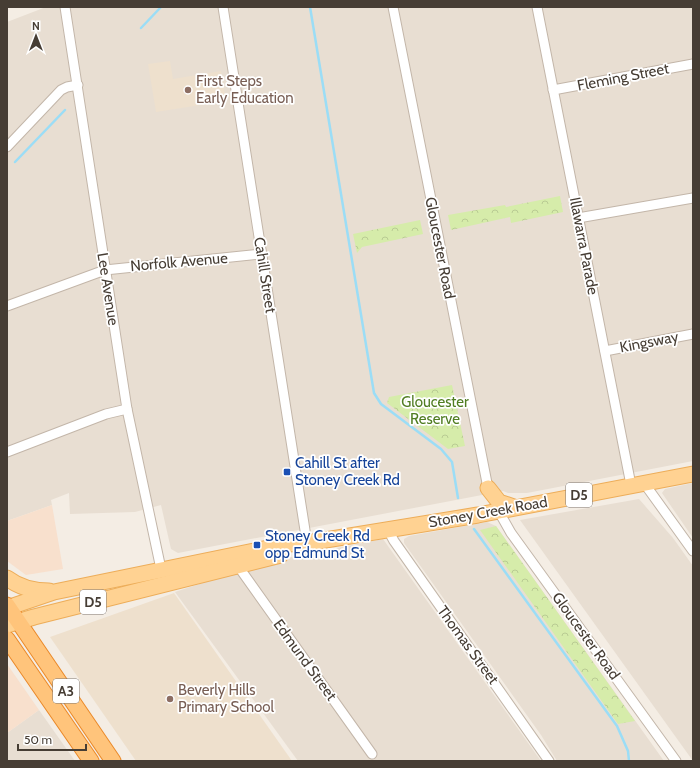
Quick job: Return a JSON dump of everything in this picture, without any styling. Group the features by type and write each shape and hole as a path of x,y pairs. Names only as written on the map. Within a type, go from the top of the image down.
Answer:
{"highway":[{"name":"A3","path":"7,607 13,623 113,761"},
{"name":"A3","path":"7,639 91,761"}],"main road":[{"name":"Stoney Creek Road","path":"7,607 54,592 288,544 307,544 388,530 693,474"},
{"path":"488,488 499,502 514,507"},
{"path":"480,514 488,488"},
{"name":"Stoney Creek Road","path":"13,623 238,566 290,552 307,544"},
{"path":"7,578 15,584 34,591 54,592"}],"street":[{"name":"Lee Avenue","path":"66,7 105,270 128,409 161,569"},
{"name":"Cahill Street","path":"224,7 307,544"},
{"name":"Gloucester Road","path":"393,7 488,488"},
{"name":"Illawarra Parade","path":"537,7 605,351 637,484"},
{"name":"Fleming Street","path":"553,90 693,64"},
{"path":"7,147 61,90 78,85"},
{"path":"578,218 693,198"},
{"name":"Norfolk Avenue","path":"7,306 105,270 261,254"},
{"name":"Kingsway","path":"605,351 693,334"},
{"path":"7,452 106,414 128,409"},
{"path":"637,484 693,551"},
{"name":"Gloucester Road","path":"498,510 511,533 676,761"},
{"name":"Thomas Street","path":"388,530 394,541 549,761"},
{"name":"Edmund Street","path":"238,566 372,754"}],"shaded area":[{"path":"46,7 693,7 693,461 527,493 508,493 503,491 178,553 171,549 161,505 135,512 70,514 69,493 51,500 52,505 7,521 7,22"},
{"name":"First Steps Early Education","path":"170,61 173,79 221,71 226,101 156,112 148,64"},
{"path":"693,483 693,538 662,493 665,489"},
{"path":"639,499 673,538 693,566 693,761 520,520"},
{"path":"52,505 63,569 26,575 7,561 7,521"},
{"path":"487,522 496,526 664,761 557,761 541,735 404,543 404,539 409,536"},
{"path":"383,539 541,761 298,761 175,592 266,562"},
{"name":"Beverly Hills Primary School","path":"174,593 292,761 136,761 50,637"},
{"path":"7,664 39,710 7,733"},
{"path":"39,710 75,761 7,761 7,733"}],"green space":[{"path":"560,196 563,212 511,223 510,217 451,230 448,215 505,205 506,207"},
{"path":"420,220 423,234 362,247 357,253 353,234"},
{"name":"Gloucester Reserve","path":"452,385 465,446 448,449 387,403 389,397"},
{"path":"496,526 635,721 618,724 480,530"}],"waterway":[{"path":"141,28 161,7"},
{"path":"310,7 374,393 381,404 441,449 452,462 458,498"},
{"path":"15,162 65,110"},
{"path":"474,529 617,726 628,751 629,761"}],"place":[{"name":"First Steps Early Education","path":"188,90"},
{"name":"Cahill St after Stoney Creek Rd","path":"287,472"},
{"name":"Stoney Creek Rd opp Edmund St","path":"257,545"},
{"name":"Beverly Hills Primary School","path":"170,699"}]}
